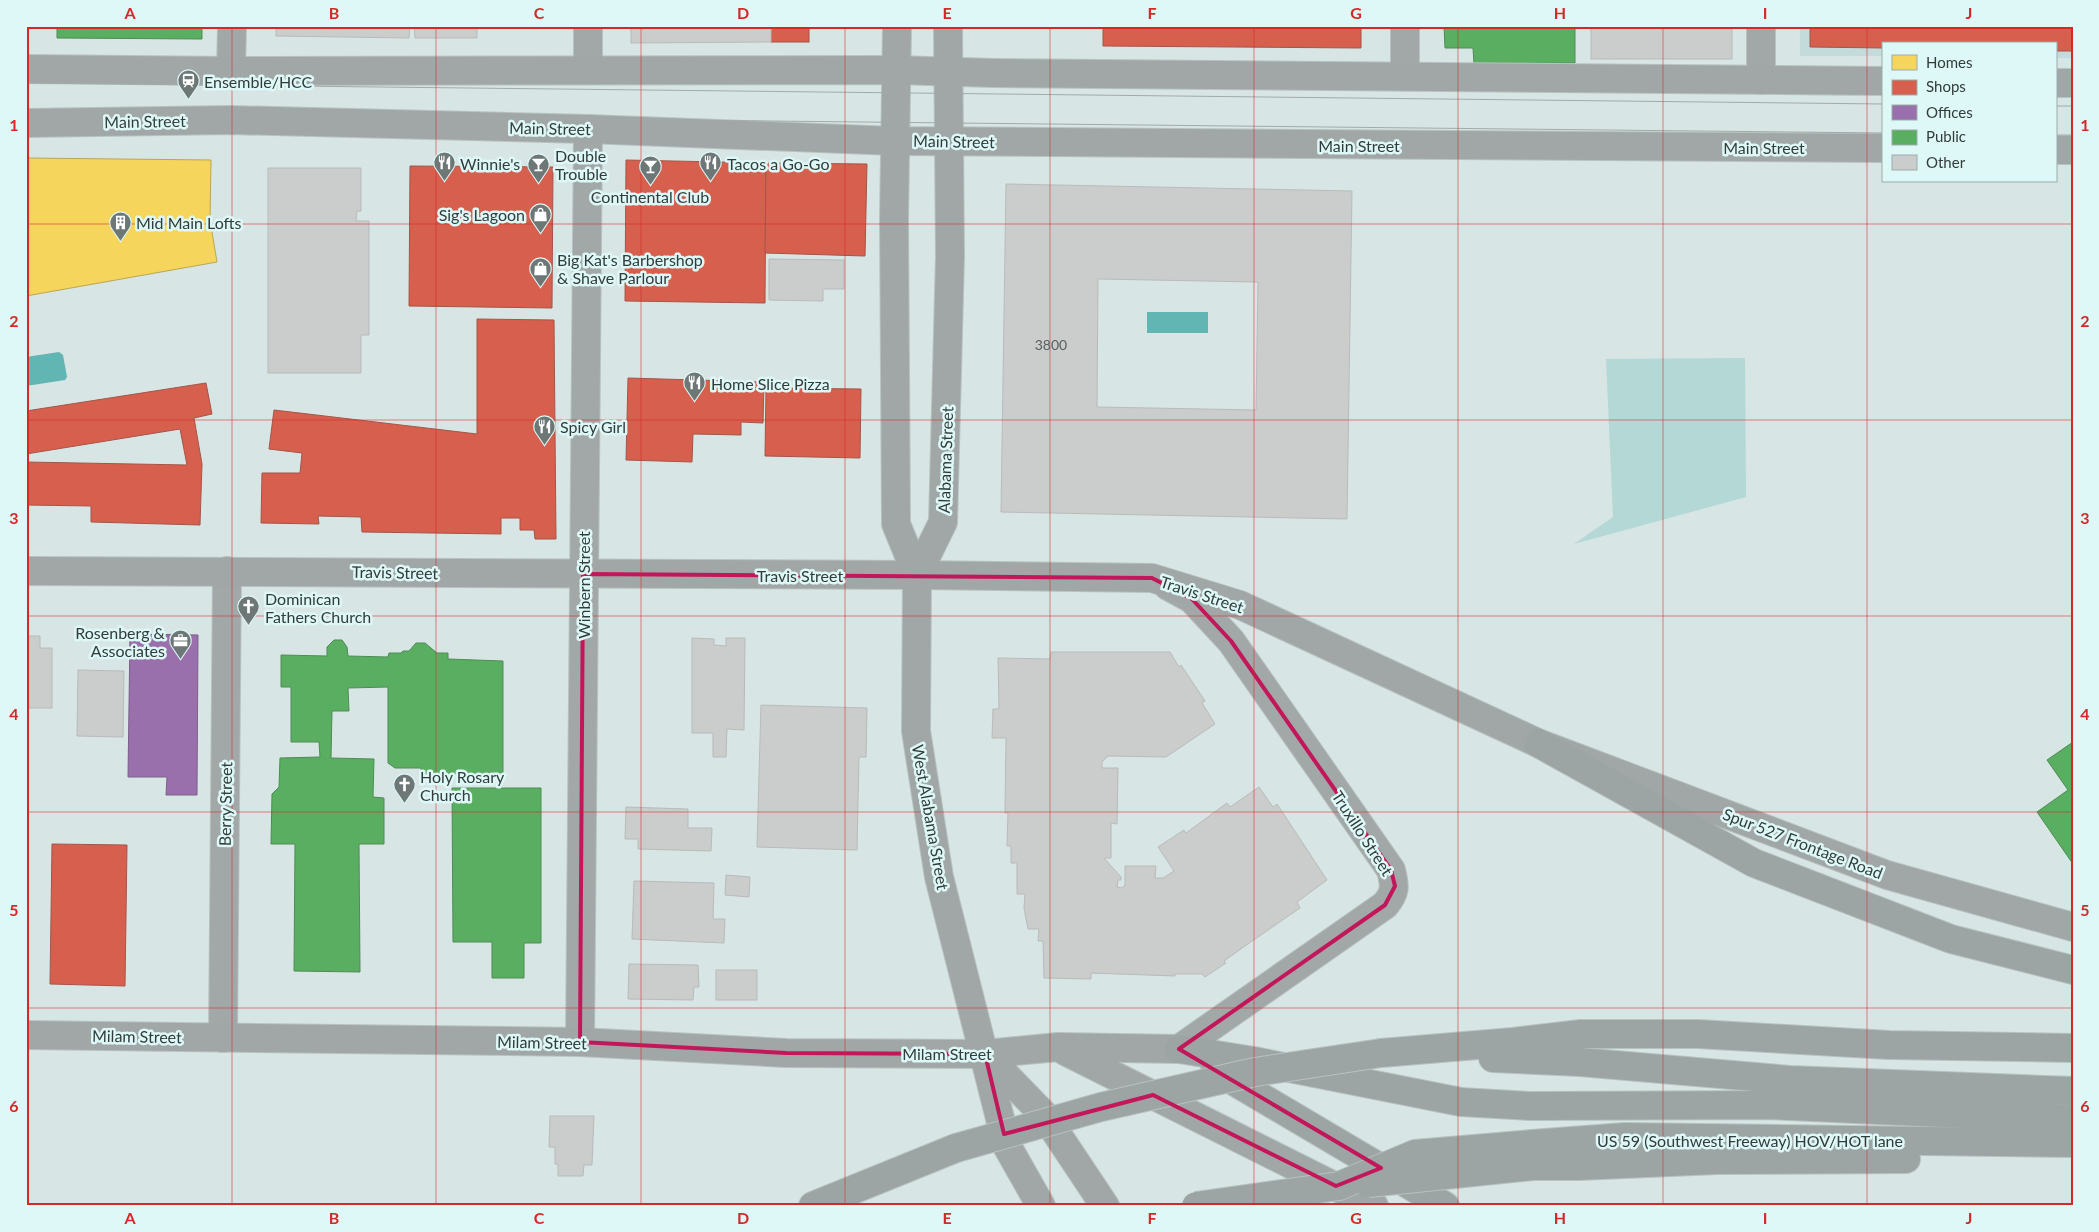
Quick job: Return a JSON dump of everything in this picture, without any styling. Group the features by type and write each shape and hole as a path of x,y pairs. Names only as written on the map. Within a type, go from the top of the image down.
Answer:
{"highway":[{"path":"1538,743 1754,864 1951,939 2073,970"},
{"path":"813,1206 956,1148 1101,1106 1255,1072 1381,1052 1513,1042 1581,1034 1698,1034 1889,1045 2073,1048"},
{"path":"1179,1049 1254,1061 1461,1102 1529,1106 1768,1105 2073,1119"},
{"path":"1179,1049 1445,1206"},
{"path":"1381,1052 1580,1062 1790,1080 2073,1091"},
{"name":"US 59 (Southwest Freeway) HOV/HOT lane","path":"1196,1206 1339,1195 1415,1154 1532,1155 1625,1137 2073,1144"},
{"path":"1532,1155 1580,1166 1717,1160 2073,1160"}],"main road":[{"path":"897,26 895,140 896,524 917,574"},
{"name":"Alabama Street","path":"917,574 943,522 950,264 948,26"},
{"path":"26,69 231,71 896,70 1882,81"},
{"path":"2056,83 2073,83"},
{"name":"Main Street","path":"26,123 231,120 949,141 1882,148"},
{"path":"2056,150 2073,150"},
{"name":"Travis Street","path":"26,571 917,574 1152,578 1240,605 1538,743"},
{"name":"West Alabama Street","path":"917,574 916,731 939,877 985,1054 1006,1146 1041,1206"},
{"name":"Spur 527 Frontage Road","path":"1538,743 1886,875 2073,927"},
{"name":"Milam Street","path":"26,1034 580,1042 786,1053 985,1054 1058,1047 1179,1049"},
{"path":"1058,1047 1339,1195 1374,1206"},
{"name":"West Alabama Street","path":"985,1054 1045,1116 1105,1206"}],"street":[{"path":"231,71 232,26"},
{"path":"588,26 588,69"},
{"path":"1405,76 1406,26"},
{"path":"1761,26 1761,80"},
{"name":"Winbern Street","path":"580,1042 588,129"},
{"name":"Berry Street","path":"223,1038 227,571"},
{"name":"Truxillo Street","path":"1152,578 1192,599 1231,641 1392,870 1395,886 1391,898 1385,905 1179,1049"}],"highlighted area":[{"path":"583,574 1152,578 1192,599 1231,641 1391,870 1395,886 1385,905 1179,1049 1381,1168 1336,1186 1153,1095 1004,1134 985,1054 786,1053 580,1042"}],"shaded area":[{"path":"1800,26 2073,26 2073,58 2056,58 2056,42 1882,42 1882,56 1800,56"},
{"path":"1745,358 1746,497 1574,544 1613,517 1606,359"}],"water":[{"path":"1147,312 1208,312 1208,333 1147,333"},
{"path":"59,352 63,355 67,377 65,380 26,386 26,357"}],"building: Homes":[{"name":"Mid Main Lofts","path":"27,158 211,160 210,220 217,262 26,296"}],"building: Shops":[{"path":"771,26 809,26 809,42 771,42"},
{"path":"1103,26 1361,26 1361,48 1103,46"},
{"path":"1810,26 2073,26 2073,51 2056,51 2056,42 1882,42 1882,48 1810,47"},
{"path":"626,160 766,163 765,303 625,301"},
{"path":"766,163 867,164 865,256 765,253"},
{"path":"410,166 553,167 552,308 409,306"},
{"path":"477,319 554,320 556,539 535,539 534,530 520,530 520,518 501,518 501,534 362,532 361,517 318,516 319,524 261,523 262,473 300,473 302,453 269,449 274,410 477,434"},
{"name":"Home Slice Pizza","path":"628,378 764,382 763,423 741,422 741,435 693,434 692,462 626,460"},
{"path":"206,383 212,414 194,418 202,464 200,525 91,522 91,506 26,505 26,462 187,465 180,429 26,454 26,411"},
{"path":"766,388 861,389 860,458 765,456"},
{"path":"52,844 127,845 125,986 50,984"}],"building: Offices":[{"path":"130,634 198,635 197,795 166,795 167,777 128,777"}],"building: Public":[{"path":"57,26 202,26 202,39 57,38"},
{"path":"1444,26 1575,26 1575,63 1474,64 1473,48 1445,48"},
{"path":"334,640 342,640 347,647 348,656 388,657 389,653 409,651 416,643 425,643 437,653 448,653 448,659 503,661 503,773 421,775 421,768 395,768 388,763 388,687 348,688 349,711 332,711 331,758 374,759 373,797 384,798 384,844 359,844 360,972 294,971 295,844 271,844 272,794 279,787 280,758 320,757 319,742 291,742 291,687 281,687 281,655 327,656 327,647"},
{"path":"2073,742 2073,864 2037,812 2068,790 2047,760"},
{"path":"452,788 541,788 541,943 524,943 524,978 492,978 492,942 453,942"}],"building: Other":[{"path":"276,26 410,26 409,38 276,36"},
{"path":"414,26 477,26 477,38 415,38"},
{"path":"631,26 771,26 771,42 631,43"},
{"path":"1591,26 1732,26 1732,59 1591,59"},
{"path":"268,168 361,168 361,211 357,211 356,221 369,221 369,335 361,335 361,373 268,373"},
{"path":"1006,184 1352,191 1347,519 1001,512","holes":["1098,279 1258,282 1256,410 1097,407"]},
{"path":"769,259 844,260 844,289 823,289 823,301 769,300"},
{"path":"26,636 40,636 40,648 52,648 52,708 26,708"},
{"path":"692,638 714,639 714,645 726,646 726,638 745,638 744,730 727,729 726,757 713,757 713,733 692,733"},
{"path":"1051,652 1170,652 1205,701 1202,703 1215,724 1166,757 1108,756 1102,762 1102,768 1118,768 1117,824 1111,823 1111,858 1104,858 1121,877 1121,880 1118,880 1117,887 1122,888 1125,885 1125,866 1156,866 1155,878 1163,878 1174,871 1158,847 1184,830 1186,833 1227,803 1230,807 1259,787 1273,807 1277,804 1327,880 1297,902 1300,908 1224,961 1226,963 1205,977 1202,974 1175,974 1175,976 1091,973 1091,979 1044,978 1043,941 1038,941 1039,929 1028,929 1024,908 1025,894 1017,894 1017,863 1011,863 1011,846 1007,846 1008,813 1005,813 1006,738 992,738 993,709 999,709 998,658 1050,659"},
{"path":"78,670 124,671 123,737 77,736"},
{"path":"761,705 867,708 866,757 859,757 857,850 757,847"},
{"path":"626,807 688,809 688,828 712,828 711,851 638,849 638,839 625,839"},
{"path":"726,875 750,877 749,897 725,895"},
{"path":"634,881 714,883 713,919 725,919 724,943 632,939"},
{"path":"629,964 698,965 699,987 694,987 693,1000 628,999"},
{"path":"716,970 757,970 757,1000 716,1000"},
{"path":"550,1116 594,1116 592,1165 584,1165 583,1176 558,1176 558,1164 555,1164 555,1147 549,1147"}],"tram line":[{"path":"26,83 1882,104"},
{"path":"2056,106 2073,106"},
{"path":"26,113 1882,133"},
{"path":"2056,135 2073,135"}],"place":[{"name":"Ensemble/HCC","path":"188,100"},
{"name":"Winnie's","path":"444,182"},
{"name":"Tacos a Go-Go","path":"711,182"},
{"name":"Double Trouble","path":"539,183"},
{"name":"Continental Club","path":"650,186"},
{"name":"Sig's Lagoon","path":"541,233"},
{"name":"Mid Main Lofts","path":"120,241"},
{"name":"Big Kat's Barbershop & Shave Parlour","path":"541,287"},
{"name":"Home Slice Pizza","path":"695,402"},
{"name":"Spicy Girl","path":"544,445"},
{"name":"Dominican Fathers Church","path":"249,626"},
{"name":"Rosenberg & Associates","path":"181,660"},
{"name":"Holy Rosary Church","path":"404,804"}]}
